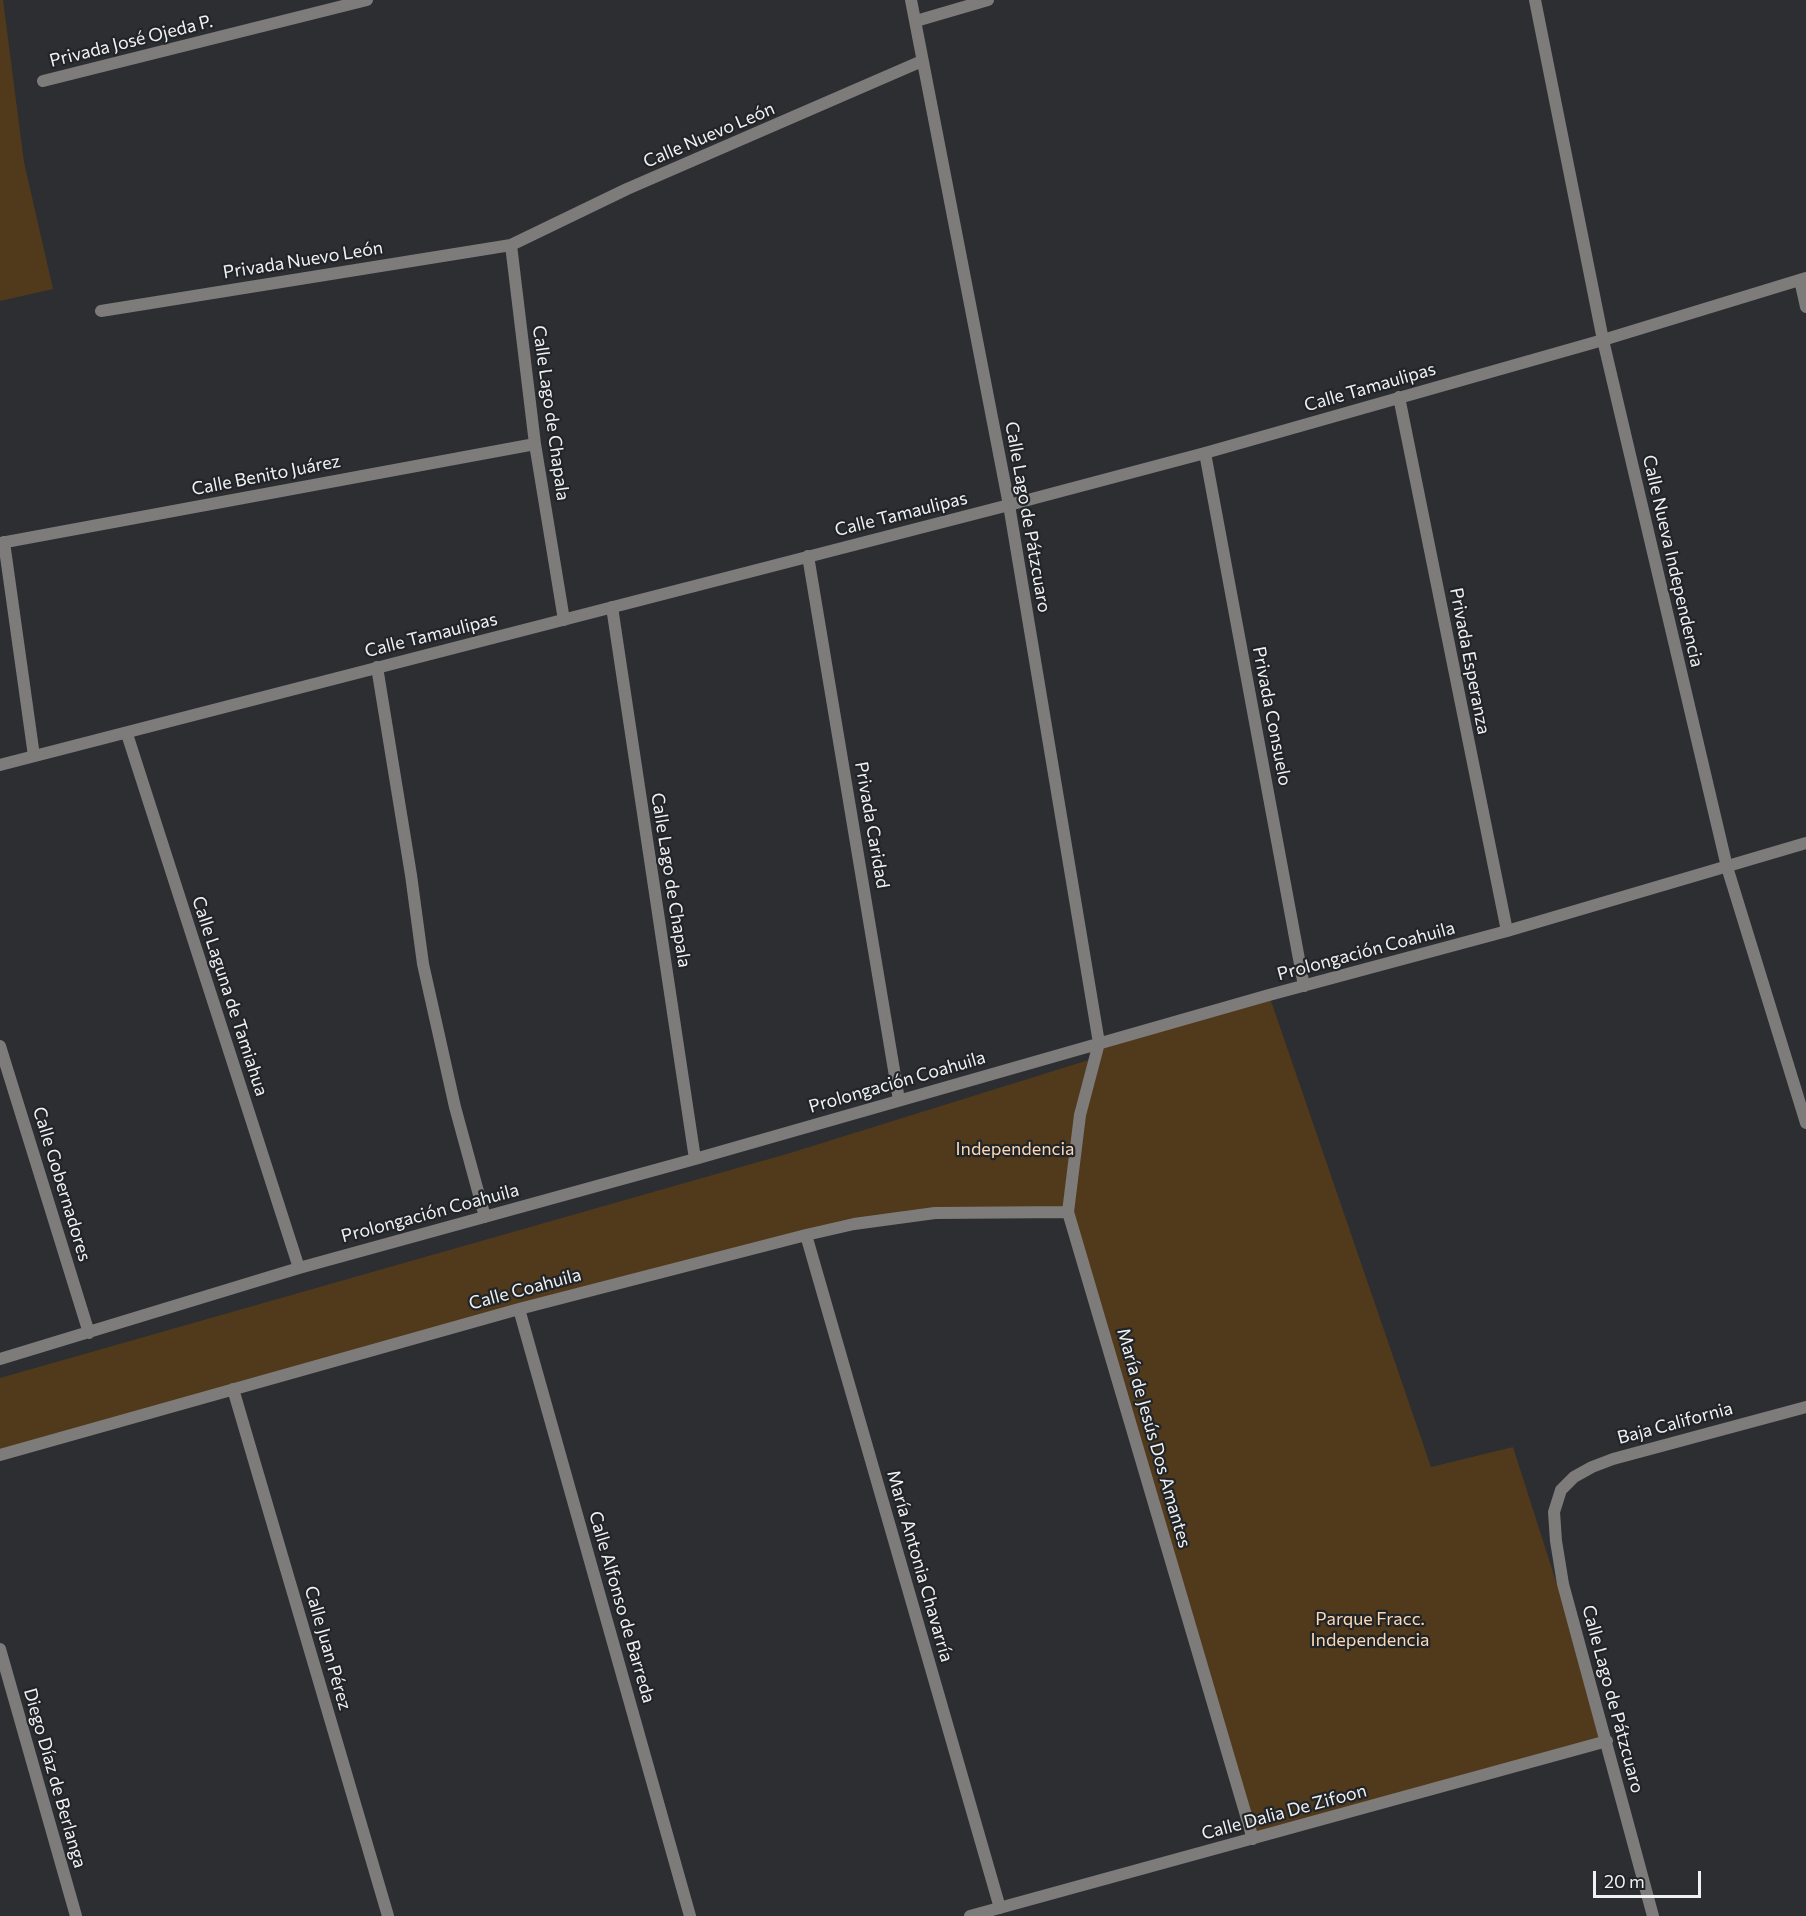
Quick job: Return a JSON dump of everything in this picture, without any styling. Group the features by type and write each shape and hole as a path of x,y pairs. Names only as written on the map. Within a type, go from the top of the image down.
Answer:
{"street":[{"name":"Privada José Ojeda P.","path":"43,81 367,0"},
{"name":"Calle Lago de Pátzcuaro","path":"912,0 1009,505 1099,1043"},
{"path":"916,21 988,0"},
{"name":"Calle Nueva Independencia","path":"1535,0 1603,340 1726,867 1806,1123"},
{"name":"Calle Nuevo León","path":"511,245 627,189 922,61"},
{"name":"Privada Nuevo León","path":"101,311 511,245"},
{"name":"Calle Lago de Chapala","path":"511,245 535,444 564,620"},
{"path":"1803,279 1806,307"},
{"name":"Calle Tamaulipas","path":"0,765 127,734 1205,453 1603,340 1803,279"},
{"name":"Privada Esperanza","path":"1399,397 1507,931"},
{"name":"Calle Benito Juárez","path":"2,543 535,444"},
{"name":"Privada Consuelo","path":"1205,453 1304,986"},
{"path":"2,543 34,756"},
{"name":"Privada Caridad","path":"808,556 899,1100"},
{"name":"Calle Lago de Chapala","path":"612,607 695,1159"},
{"path":"377,667 423,964 455,1107 485,1216"},
{"name":"Calle Laguna de Tamiahua","path":"127,734 299,1268"},
{"name":"Prolongación Coahuila","path":"0,1359 299,1268 1507,931 1806,843"},
{"name":"María de Jesús Dos Amantes","path":"1099,1043 1080,1115 1068,1212 1253,1839"},
{"name":"Calle Gobernadores","path":"0,1046 89,1333"},
{"name":"Calle Coahuila","path":"0,1455 519,1309 854,1224 935,1213 1068,1212"},
{"name":"María Antonia Chavarría","path":"806,1235 1000,1908"},
{"name":"Calle Alfonso de Barreda","path":"519,1309 690,1916"},
{"name":"Calle Juan Pérez","path":"233,1389 388,1916"},
{"name":"Baja California","path":"1561,1490 1574,1477 1613,1459 1806,1407"},
{"name":"Calle Lago de Pátzcuaro","path":"1561,1490 1554,1512 1563,1584 1653,1916"},
{"name":"Diego Díaz de Berlanga","path":"0,1649 76,1916"},
{"name":"Calle Dalia De Zifoon","path":"970,1916 1606,1741"}],"green space":[{"path":"0,0 3,0 24,162 53,289 0,301"},
{"name":"Parque Fracc. Independencia","path":"1269,995 1431,1467 1513,1447 1607,1741 1253,1839 1068,1212 935,1213 806,1235 0,1452 0,1378 790,1153 1095,1058 1099,1043"}],"park label":[{"name":"Independencia","path":"1015,1149"}]}
